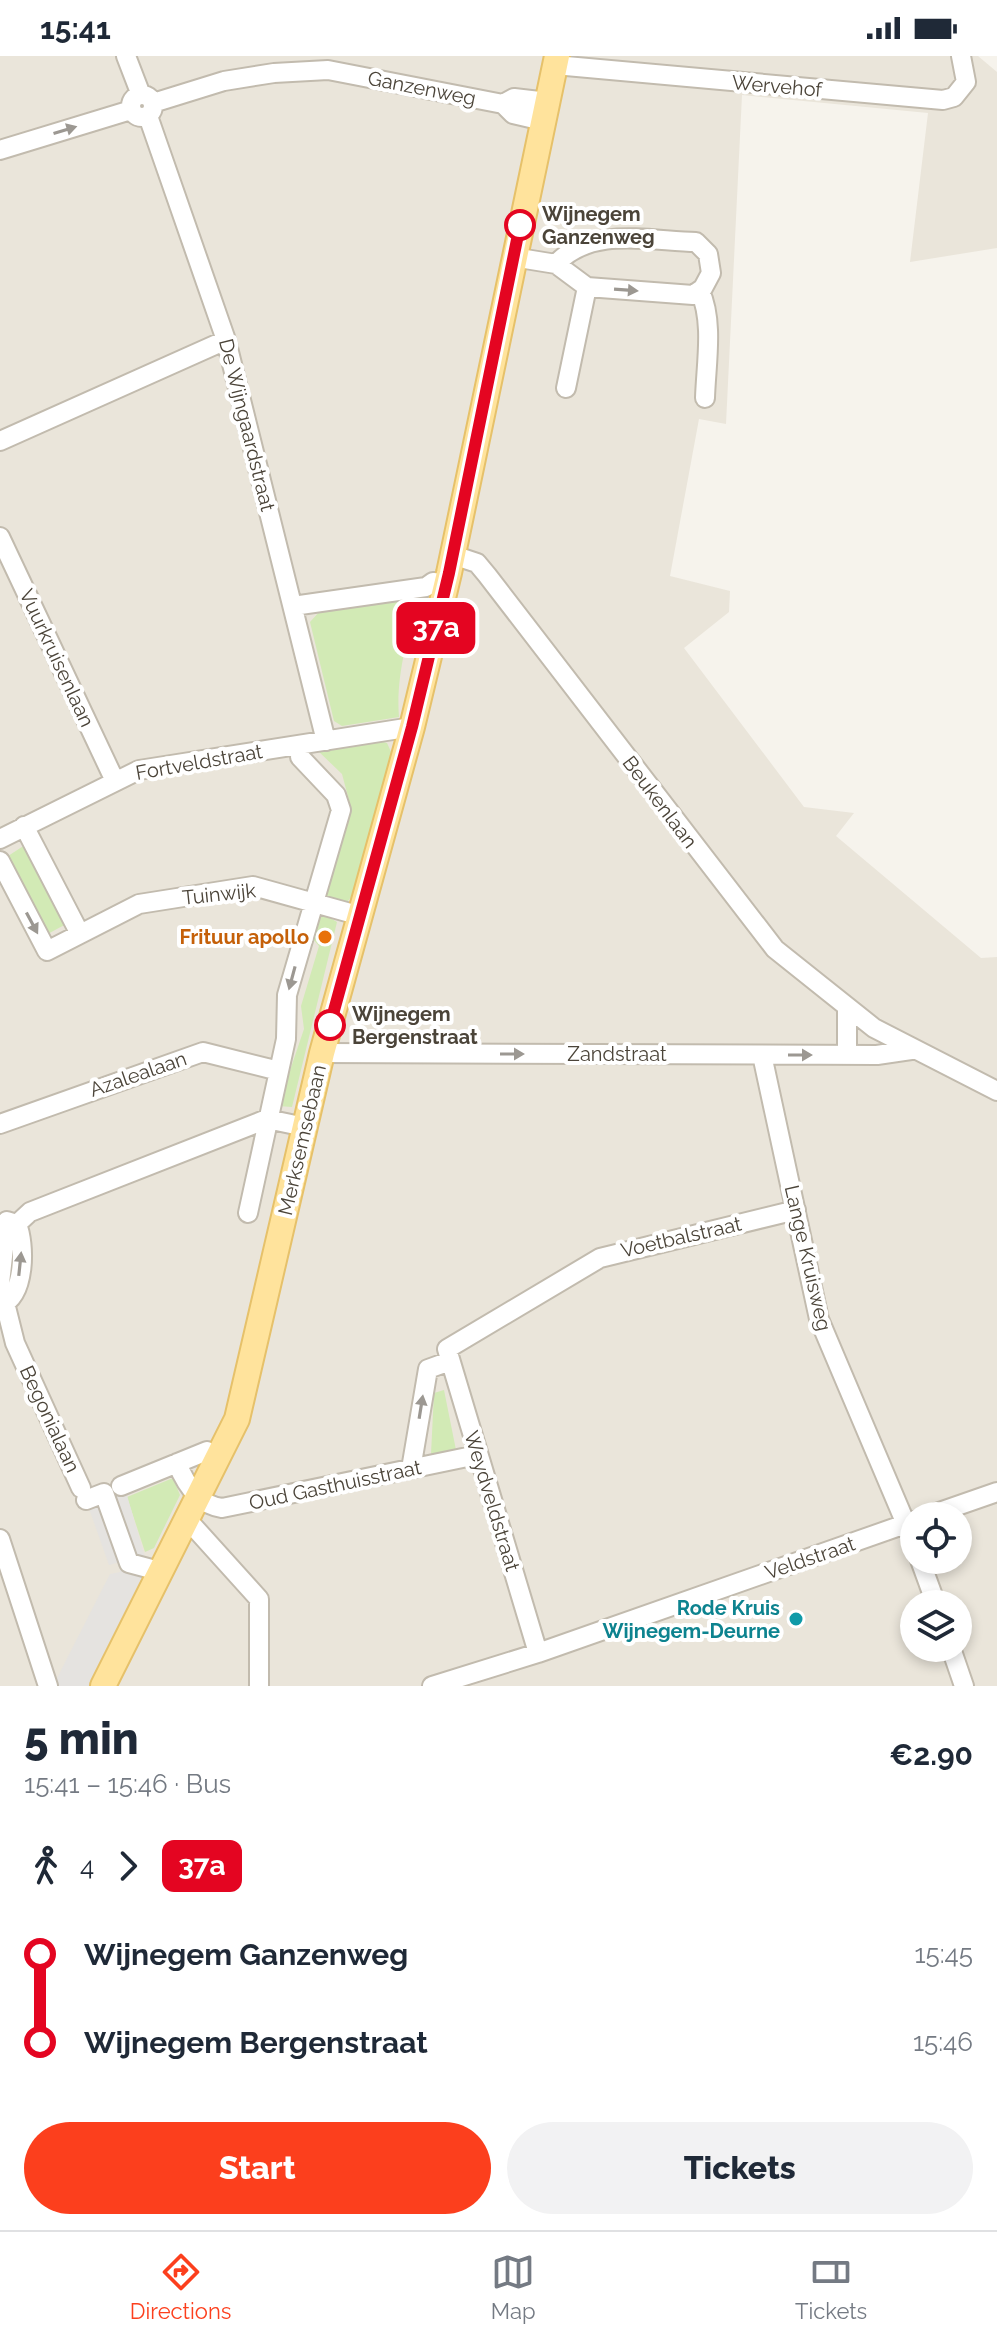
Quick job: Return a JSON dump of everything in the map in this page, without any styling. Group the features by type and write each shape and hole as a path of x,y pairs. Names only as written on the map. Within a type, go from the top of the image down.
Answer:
{"main road":[{"name":"Merksemsebaan","path":"103,1686 185,1517 237,1419 322,1053 412,727 447,584 556,61"}],"street":[{"name":"De Wijngaardstraat","path":"126,56 226,340 326,741"},
{"name":"Wervehof","path":"556,61 943,100 954,97 966,82 961,56"},
{"name":"Ganzenweg","path":"0,150 224,81 274,73 328,70 503,104 514,98 546,111"},
{"path":"513,257 556,264 587,287 693,295 700,291 711,273 711,263 704,247 696,242 595,239 566,253 556,264"},
{"path":"566,388 587,287"},
{"path":"700,291 706,305 707,326 705,398"},
{"path":"1,436 226,340"},
{"name":"Vuurkruisenlaan","path":"0,537 114,779"},
{"name":"Beukenlaan","path":"453,555 477,563 487,575 752,923 796,968 847,1010"},
{"path":"293,606 426,587 433,582 447,584"},
{"name":"Fortveldstraat","path":"0,839 114,779 139,770 412,727"},
{"name":"Merksemsebaan","path":"248,1213 286,1039 287,995 341,810 336,795 300,757"},
{"path":"24,826 80,934"},
{"name":"Tuinwijk","path":"0,861 47,951 139,904 253,886 361,916"},
{"path":"847,1010 847,1055"},
{"name":"Zandstraat","path":"847,1010 911,1050 997,1091"},
{"name":"Zandstraat","path":"322,1053 847,1055 911,1050"},
{"name":"Azalealaan","path":"0,1124 203,1052 279,1071"},
{"name":"Lange Kruisweg","path":"762,1055 819,1319 902,1502"},
{"path":"4,1304 17,1288 22,1239 8,1220 267,1119 305,1127"},
{"name":"Voetbalstraat","path":"411,1469 428,1369 448,1355 600,1258 796,1210"},
{"name":"Begonialaan","path":"4,1304 15,1343 84,1494 104,1493 129,1563 159,1571"},
{"name":"Weydveldstraat","path":"448,1355 538,1653"},
{"path":"121,1486 207,1451"},
{"name":"Oud Gasthuisstraat","path":"198,1494 212,1507 222,1508 477,1455"},
{"path":"177,1463 185,1485 198,1494"},
{"path":"968,1502 997,1492"},
{"path":"185,1517 200,1529 207,1544 259,1599 259,1686"},
{"name":"Veldstraat","path":"432,1686 538,1653 900,1526"},
{"path":"0,1539 48,1686"},
{"path":"956,1662 964,1686"}],"shaded area":[{"path":"0,56 978,56 997,72 997,248 910,262 928,113 742,95 726,424 699,419 670,576 730,591 729,612 684,648 804,807 854,813 836,836 981,958 997,957 997,1686 0,1686"},
{"path":"124,1485 148,1568 91,1686 53,1686 110,1574 120,1572 120,1562 109,1565 86,1500"}],"green space":[{"path":"408,597 422,604 403,659 399,717 342,726 334,721 310,622 321,610"},
{"path":"372,739 387,743 392,754 353,895 347,902 323,896 350,804 342,774 316,749"},
{"path":"28,843 68,923 44,936 5,858"},
{"path":"325,915 337,922 292,1107 278,1106 304,1029 301,1006 319,946 312,938 315,920"},
{"path":"444,1390 456,1450 431,1454 434,1393"},
{"path":"173,1478 180,1495 154,1548 145,1552 127,1497"}],"bus line":[{"name":"37a","path":"330,1025 412,727 449,573 520,225"}],"place":[{"name":"Wijnegem Ganzenweg","path":"520,225"},
{"name":"Frituur apollo","path":"325,937"},
{"name":"Wijnegem Bergenstraat","path":"330,1025"},
{"name":"Rode Kruis Wijnegem-Deurne","path":"796,1619"}]}
